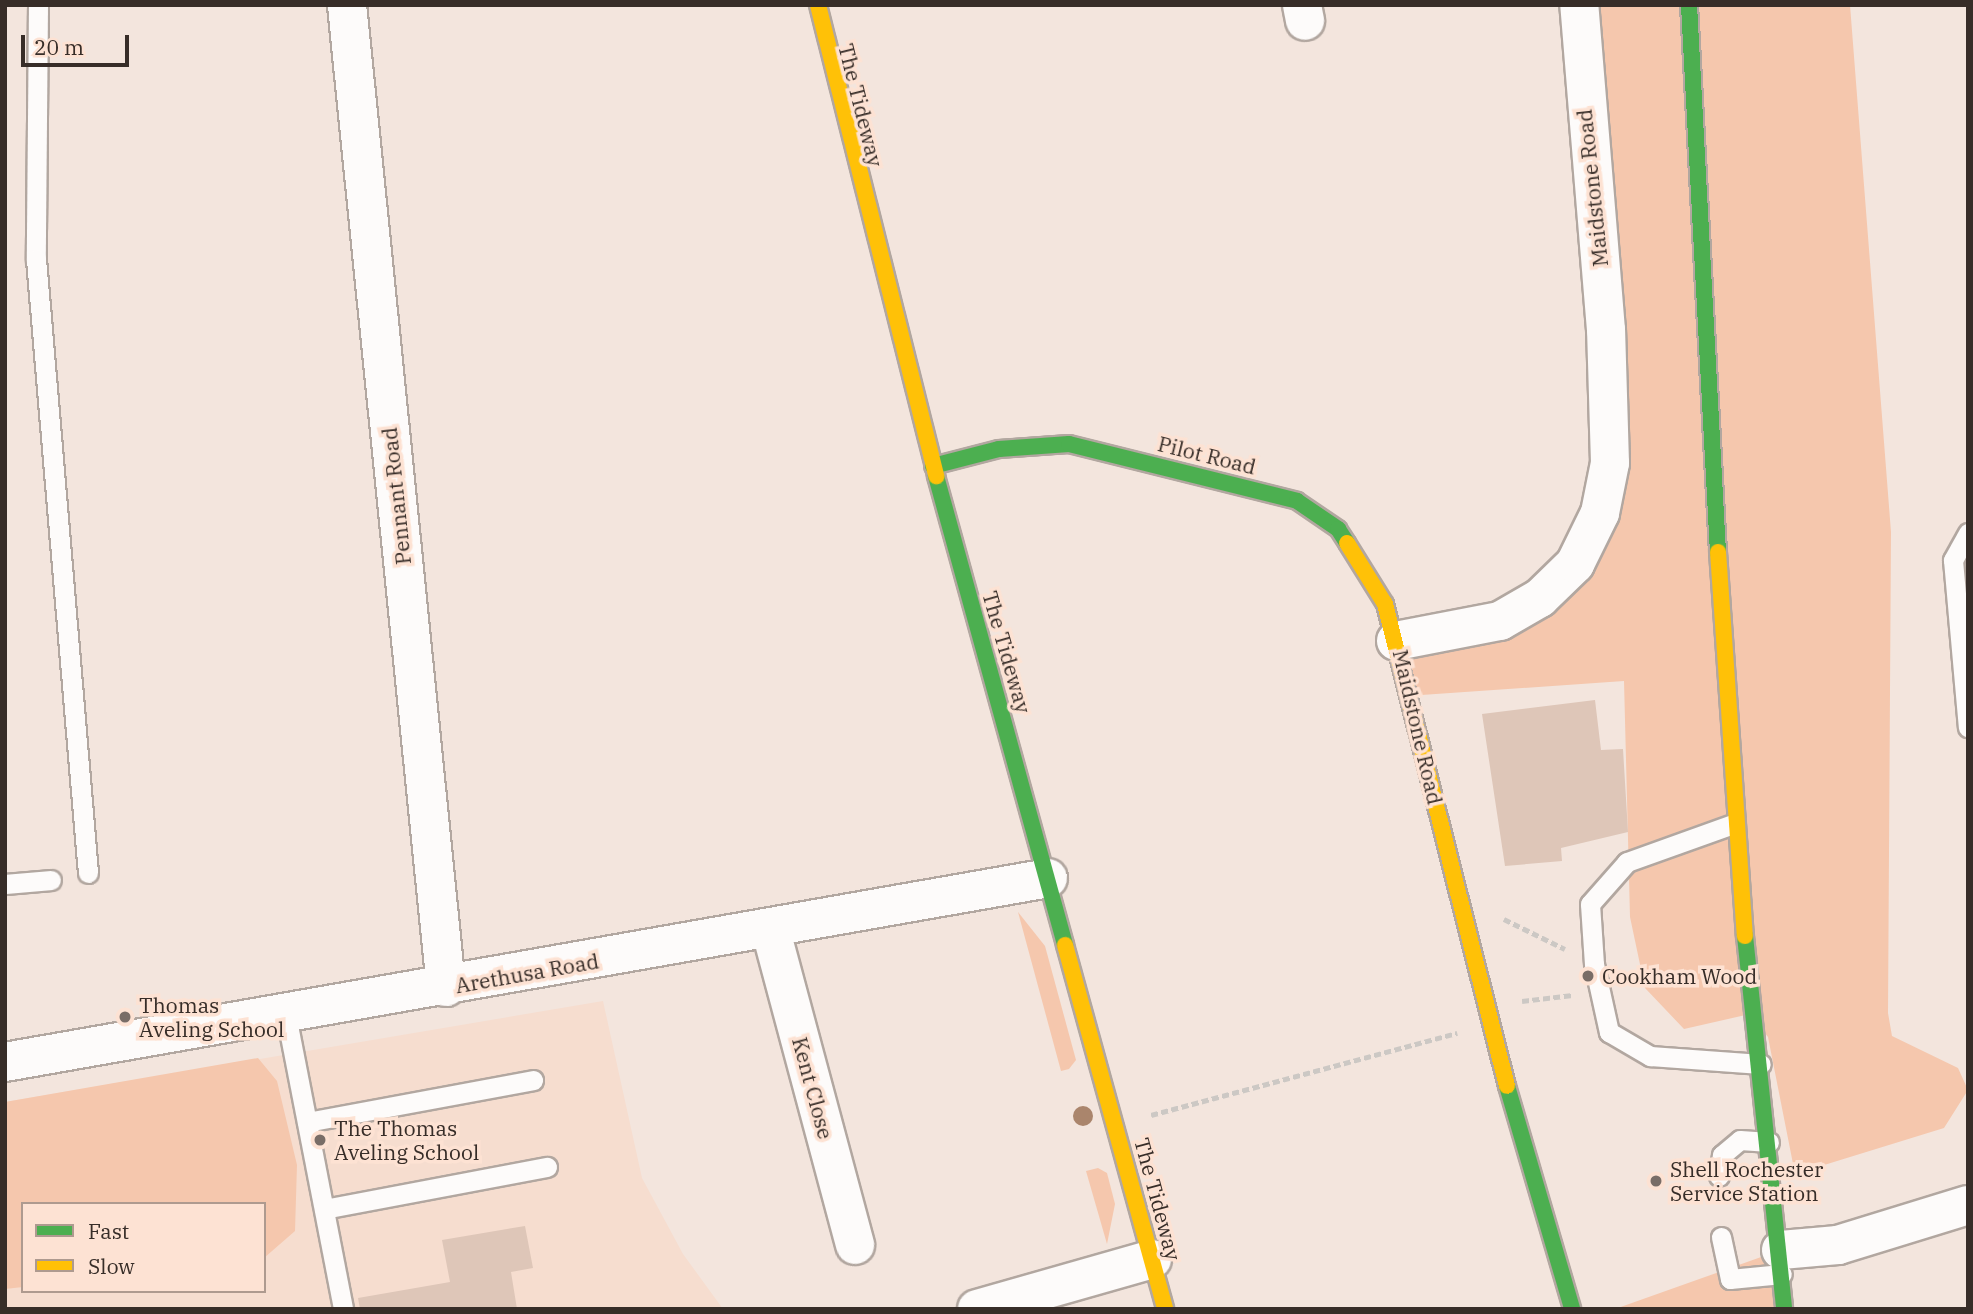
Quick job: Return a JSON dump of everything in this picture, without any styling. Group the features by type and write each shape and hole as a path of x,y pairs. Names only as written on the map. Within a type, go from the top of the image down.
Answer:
{"street":[{"name":"Pennant Road","path":"346,5 446,986"},
{"name":"The Tideway","path":"818,5 933,466 1166,1309"},
{"name":"Maidstone Road","path":"1572,1309 1491,1024 1396,641 1500,621 1540,598 1575,564 1600,513 1610,463 1606,330 1579,5"},
{"path":"1689,5 1733,824 1782,1262 1784,1309"},
{"name":"Pilot Road","path":"933,466 999,449 1069,444 1297,501 1338,529 1364,564 1396,641"},
{"name":"Arethusa Road","path":"5,1062 771,931 1048,878"},
{"name":"Kent Close","path":"771,931 855,1245"},
{"path":"1782,1262 1968,1205"},
{"path":"977,1309 1152,1259"}],"lane":[{"path":"38,5 36,259 88,873"},
{"path":"1968,533 1953,560 1968,727"},
{"path":"1733,824 1627,862 1590,904 1594,964 1598,992 1609,1032 1650,1056 1760,1064"},
{"path":"5,884 51,880"},
{"path":"286,1015 343,1309"},
{"path":"307,1122 533,1080"},
{"path":"1719,1176 1722,1155 1740,1140 1769,1142"},
{"path":"324,1209 547,1167"},
{"path":"1721,1237 1730,1279 1782,1262"}],"path":[{"path":"1459,900 1594,964"},
{"path":"1487,1006 1598,992"},
{"path":"1116,1124 1491,1024"}],"shaded area":[{"path":"1579,5 1850,5 1891,532 1888,1013 1892,1036 1958,1068 1968,1090 1944,1128 1795,1174 1768,1037 1750,1014 1684,1029 1645,988 1630,917 1624,681 1407,696 1396,641 1500,621 1600,513"},
{"path":"1018,912 1045,946 1076,1060 1069,1069 1061,1071"},
{"name":"The Thomas Aveling School","path":"603,1001 642,1178 683,1254 723,1309 5,1309 5,1102"},
{"path":"258,1058 277,1081 297,1165 295,1231 266,1256 266,1202 21,1202 21,1287 5,1289 5,1102"},
{"path":"1098,1168 1107,1173 1115,1204 1107,1244 1086,1171"},
{"path":"1781,1250 1784,1309 1615,1309"}],"building":[{"path":"1595,700 1601,750 1623,749 1628,832 1561,848 1562,861 1505,866 1482,714"},
{"path":"525,1226 533,1268 511,1272 517,1309 360,1309 358,1298 450,1282 442,1240"}],"traffic: fast":[{"path":"1689,5 1718,552"},
{"path":"933,466 999,449 1069,444 1297,501 1338,529 1347,543"},
{"path":"936,476 1065,945"},
{"path":"1745,936 1784,1309"},
{"path":"1507,1086 1572,1309"}],"traffic: slow":[{"path":"818,5 936,476"},
{"path":"1347,543 1385,604 1507,1086"},
{"path":"1718,552 1745,936"},
{"path":"1065,945 1165,1309"}],"place":[{"name":"Cookham Wood","path":"1588,976"},
{"name":"Thomas Aveling School","path":"125,1017"},
{"name":"The Thomas Aveling School","path":"320,1140"},
{"name":"Shell Rochester Service Station","path":"1656,1181"}]}
